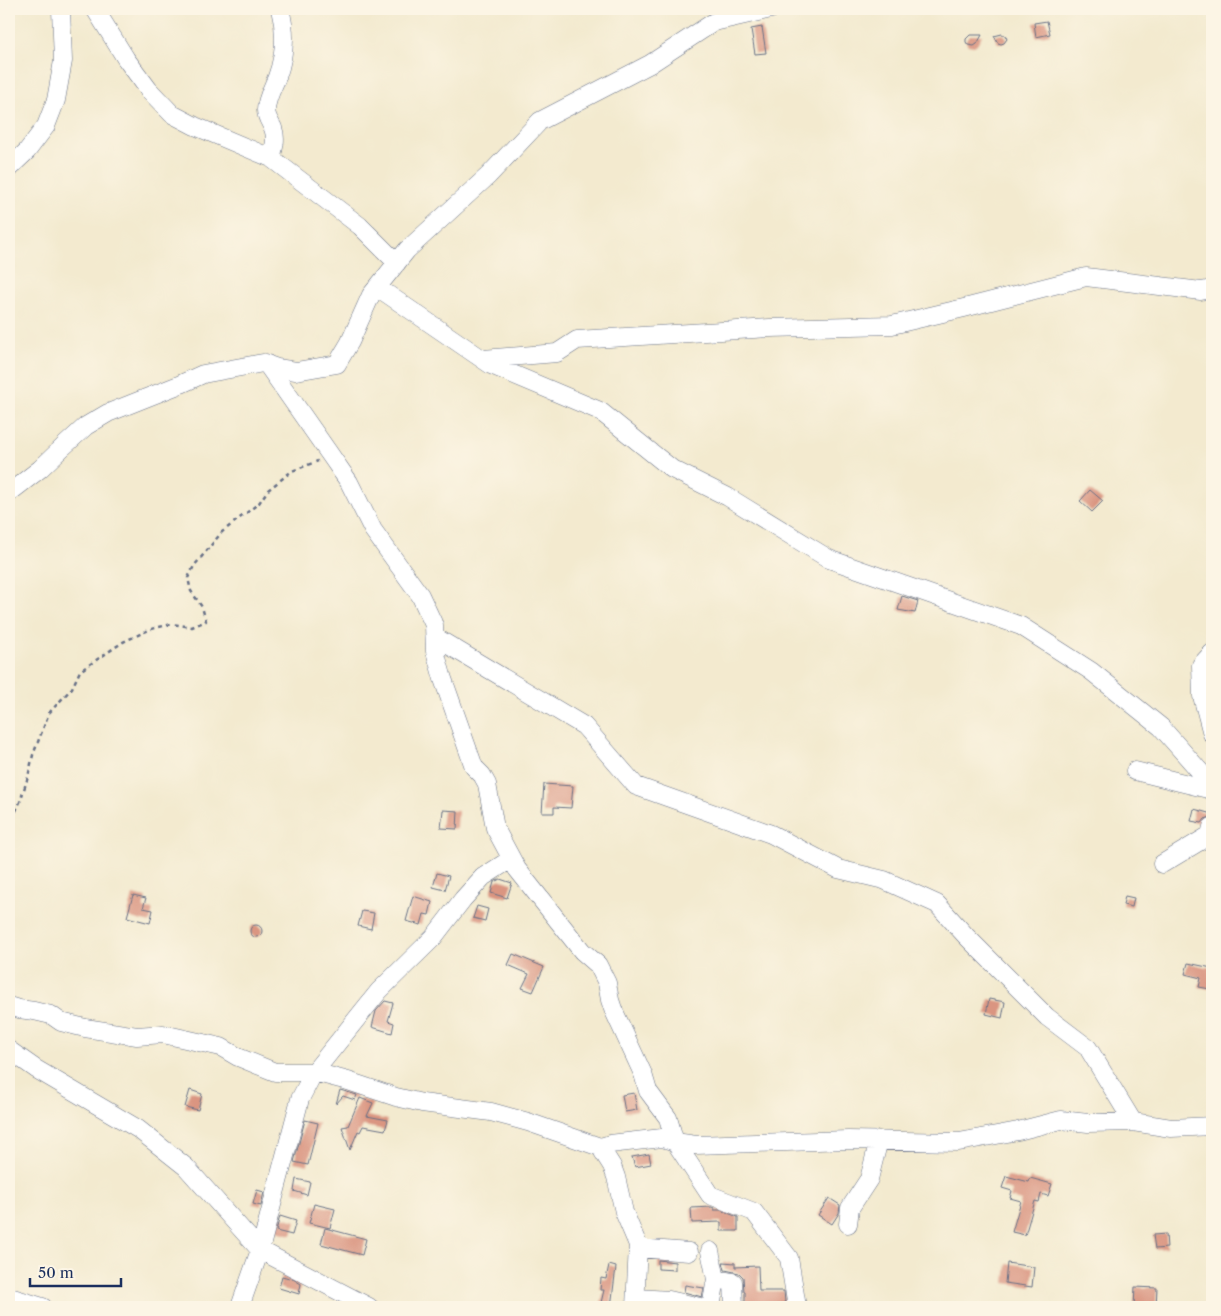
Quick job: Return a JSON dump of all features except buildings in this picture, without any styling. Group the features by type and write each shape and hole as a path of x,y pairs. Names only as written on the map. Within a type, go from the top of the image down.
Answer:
{"street":[{"path":"9,168 27,151 46,126 56,100 63,61 61,9"},
{"path":"95,9 126,59 149,90 172,114 271,158 360,226 397,262"},
{"path":"271,158 276,142 266,109 282,62 284,24 280,9"},
{"path":"9,494 40,469 86,426 108,413 203,374 266,363 277,368 296,371 337,364 350,342 371,295 407,250 488,176 540,121 650,64 714,22 771,9"},
{"path":"483,360 557,353 577,340 770,328 892,325 1086,277 1201,291 1212,289"},
{"path":"377,287 491,365 600,411 672,468 728,497 829,559 1021,626 1091,671 1161,727 1212,785"},
{"path":"266,363 332,456 349,482 373,530 420,595 434,625 435,651 454,710 474,767 482,775 486,784 495,828 516,868 582,951 598,965 607,983 613,1008 648,1091 668,1118 675,1142 710,1195 754,1212 789,1258 797,1307"},
{"path":"435,637 584,726 636,786 771,834 838,869 884,880 938,904 966,936 1047,1017 1088,1048 1133,1122"},
{"path":"1212,653 1201,666 1202,696 1212,734"},
{"path":"1135,771 1212,790"},
{"path":"1162,864 1210,835 1212,827"},
{"path":"240,1307 260,1250 300,1099 314,1072 380,991 433,938 463,899 483,877 511,859"},
{"path":"9,1006 51,1015 61,1022 85,1028 137,1036 163,1034 221,1047 238,1057 275,1072 314,1072 422,1103 491,1112 528,1122 600,1147 610,1144 662,1138 696,1145 879,1140 960,1142 1018,1131 1061,1120 1088,1123 1133,1122 1171,1128 1212,1126"},
{"path":"9,1050 36,1069 145,1134 186,1167 260,1250 369,1307"},
{"path":"848,1224 850,1208 868,1179 879,1140"},
{"path":"600,1147 612,1166 624,1212 638,1248 636,1302 670,1300 700,1307"},
{"path":"638,1248 689,1252"},
{"path":"710,1251 716,1279 711,1307"},
{"path":"716,1279 733,1282 734,1307"},
{"path":"9,1298 44,1307"}],"path":[{"path":"9,826 20,802 33,755 49,713 72,688 80,671 123,642 151,628 172,624 192,627 206,621 202,607 191,591 188,578 194,566 222,532 259,503 268,490 292,471 332,456"}]}
